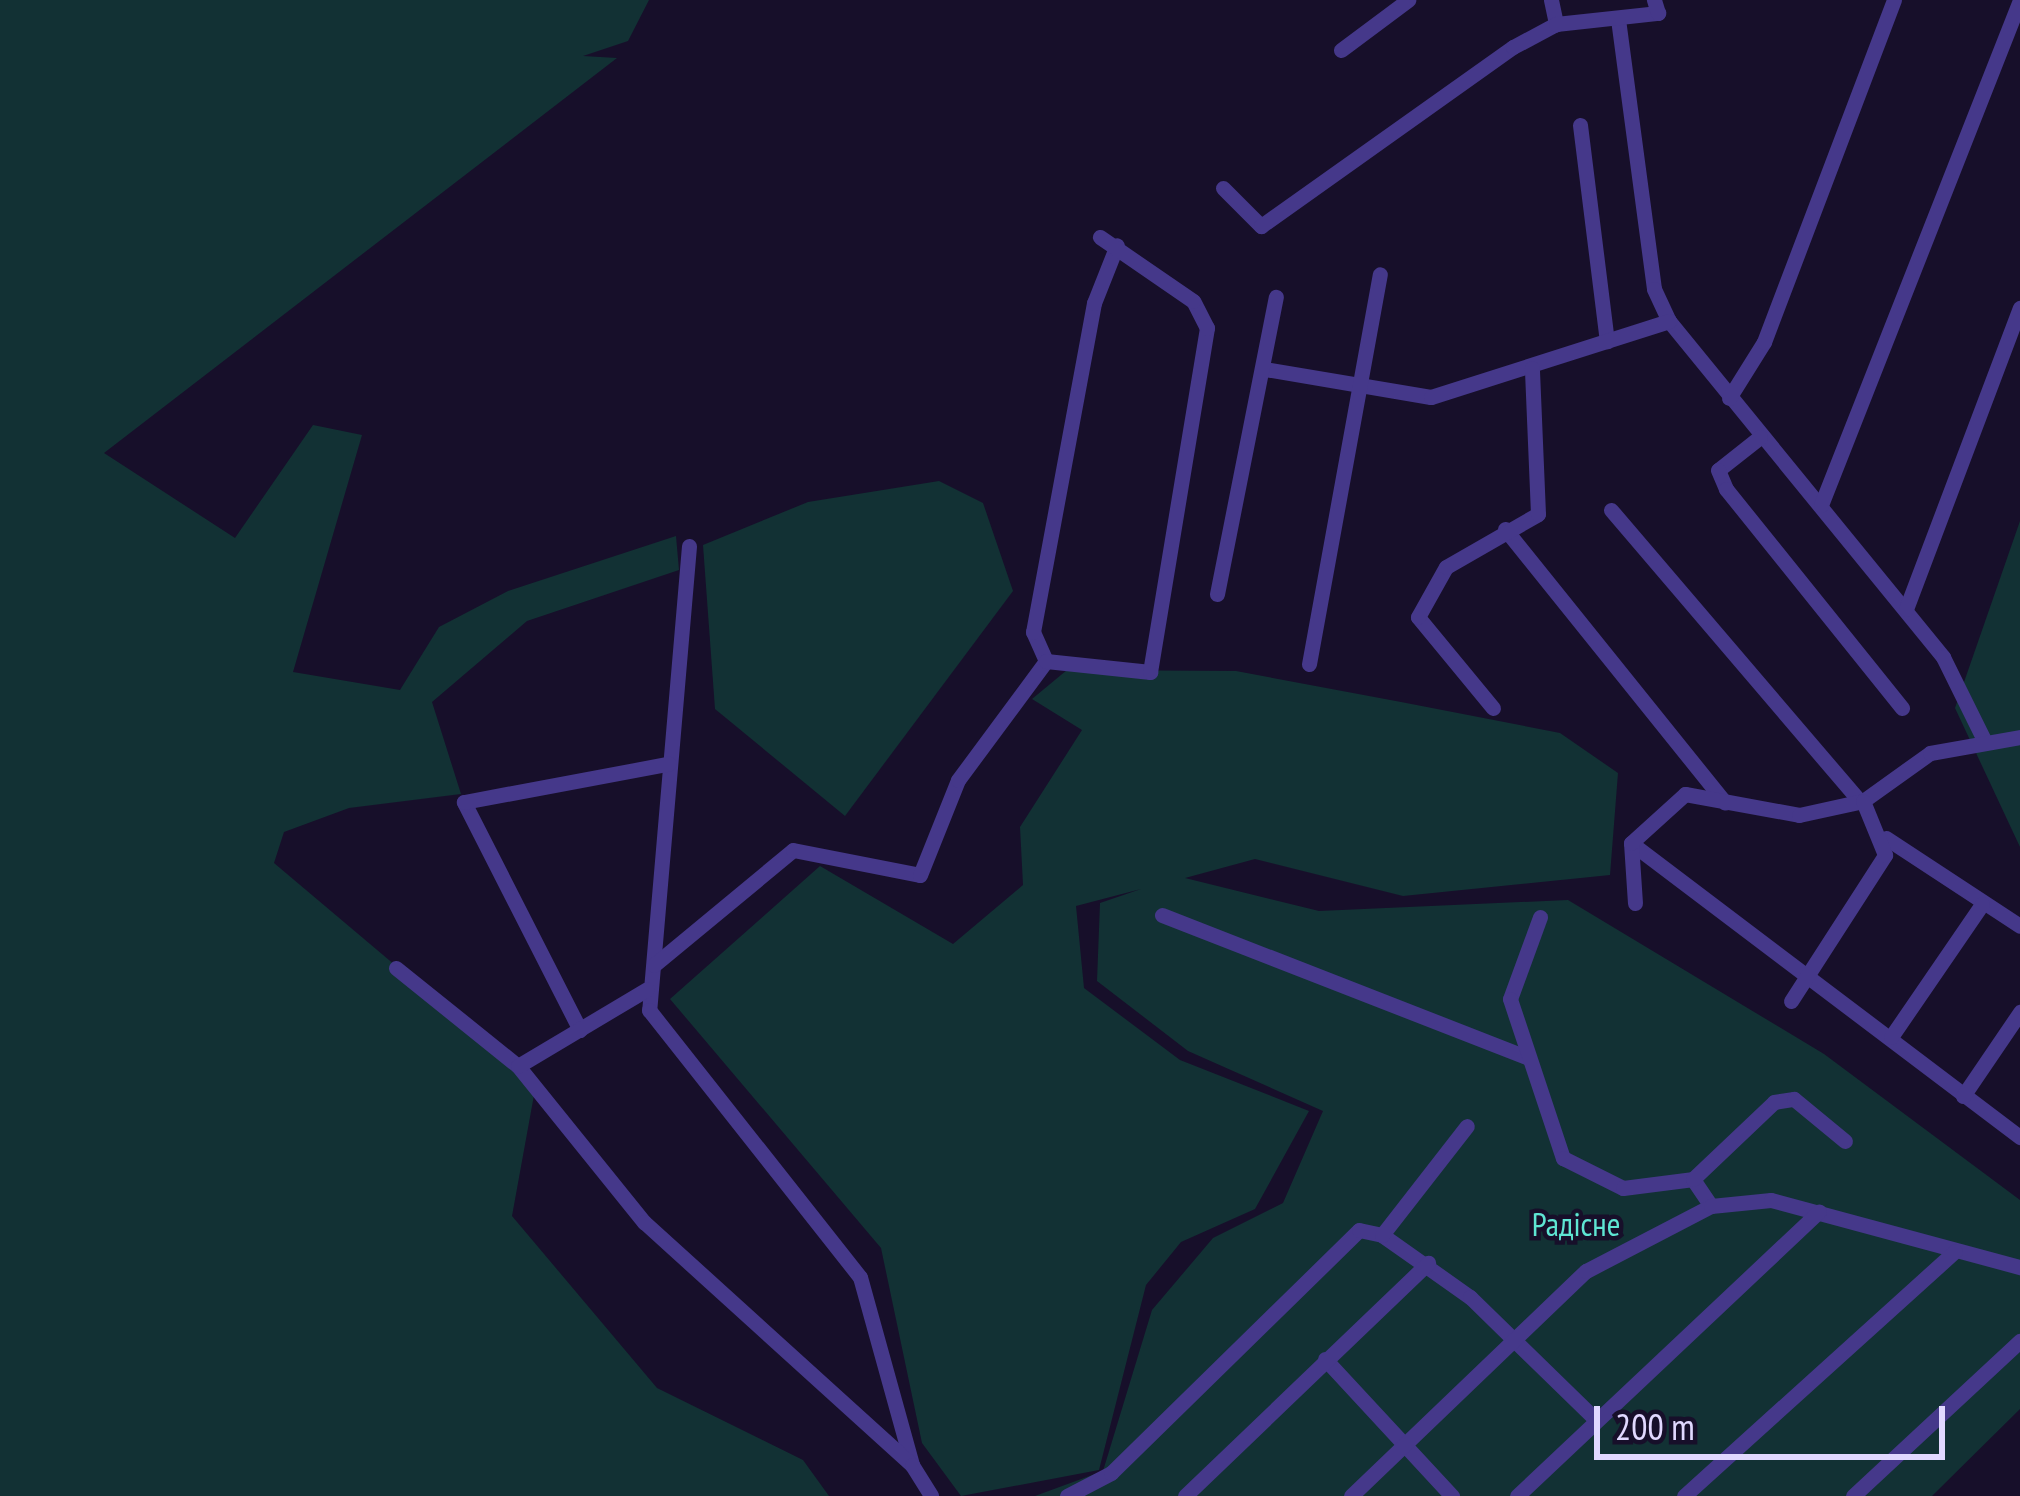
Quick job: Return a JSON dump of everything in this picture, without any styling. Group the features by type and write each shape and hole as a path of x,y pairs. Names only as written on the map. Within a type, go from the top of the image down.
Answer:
{"street":[{"path":"1340,50 1408,0"},
{"path":"1551,0 1556,24"},
{"path":"1223,188 1261,226 1556,24 1658,13 1654,0"},
{"path":"1729,398 1764,342 1894,0"},
{"path":"1821,505 2020,0"},
{"path":"1618,19 1654,289 1669,321 1906,610 1984,740"},
{"path":"1580,125 1607,341"},
{"path":"1046,661 1150,672 1192,426 1205,317 1100,236"},
{"path":"1046,661 1034,632 1094,304 1117,245"},
{"path":"1309,664 1366,387 1380,274"},
{"path":"1217,594 1276,297"},
{"path":"1906,610 2020,308"},
{"path":"1265,370 1431,397 1669,321"},
{"path":"1492,708 1418,617 1445,567 1538,514 1532,368"},
{"path":"1760,436 1718,470 1726,489 1902,708"},
{"path":"1611,510 1861,800 1886,838 2020,926"},
{"path":"1505,529 1725,803"},
{"path":"689,546 654,965 646,989 661,1030 860,1277 912,1465 931,1496"},
{"path":"654,965 793,850 920,875 958,780 1046,661"},
{"path":"1631,843 1685,794 1799,814 1861,800 1930,753 2020,737"},
{"path":"580,1030 464,802 668,764"},
{"path":"1791,1001 1886,838"},
{"path":"1631,843 1635,903"},
{"path":"1631,843 2020,1137"},
{"path":"1891,1037 1982,904"},
{"path":"1162,915 1529,1058"},
{"path":"1540,917 1510,999 1572,1167 1623,1188 1694,1179 1784,1099 1845,1141"},
{"path":"396,968 518,1066 644,1222 912,1465"},
{"path":"518,1066 646,989"},
{"path":"1963,1096 2020,1012"},
{"path":"1382,1235 1467,1126"},
{"path":"1694,1179 1711,1206"},
{"path":"1351,1496 1603,1259 1711,1206 1771,1200 2020,1267"},
{"path":"1517,1496 1819,1211"},
{"path":"1067,1496 1111,1473 1360,1230 1382,1235 1428,1263 1595,1420"},
{"path":"1684,1496 1955,1251"},
{"path":"1184,1496 1428,1263"},
{"path":"1853,1496 2020,1341"},
{"path":"1325,1359 1452,1496"}],"green space":[{"path":"0,0 649,0 628,41 583,56 617,58 104,453 235,538 313,425 362,435 293,672 400,690 439,627 508,591 676,536 679,570 527,621 432,702 461,794 349,808 284,832 274,863 536,1084 512,1216 657,1388 803,1460 829,1496 0,1496"},
{"path":"939,481 983,503 1013,591 845,816 715,709 703,545 808,502"},
{"path":"2020,521 2020,847 1955,708"},
{"name":"Радісне","path":"1067,670 1236,671 1560,733 1618,773 1610,875 1403,896 1255,859 1185,878 1319,911 1568,900 1824,1054 2020,1200 2020,1409 1932,1496 1035,1496 1103,1471 1152,1310 1213,1238 1283,1203 1323,1111 1188,1051 1097,981 1100,903 1141,889 1076,906 1084,988 1180,1060 1309,1111 1255,1209 1181,1242 1146,1285 1099,1470 961,1496 922,1443 881,1248 670,999 820,866 953,944 1023,885 1020,827 1082,730 1032,699"}]}
